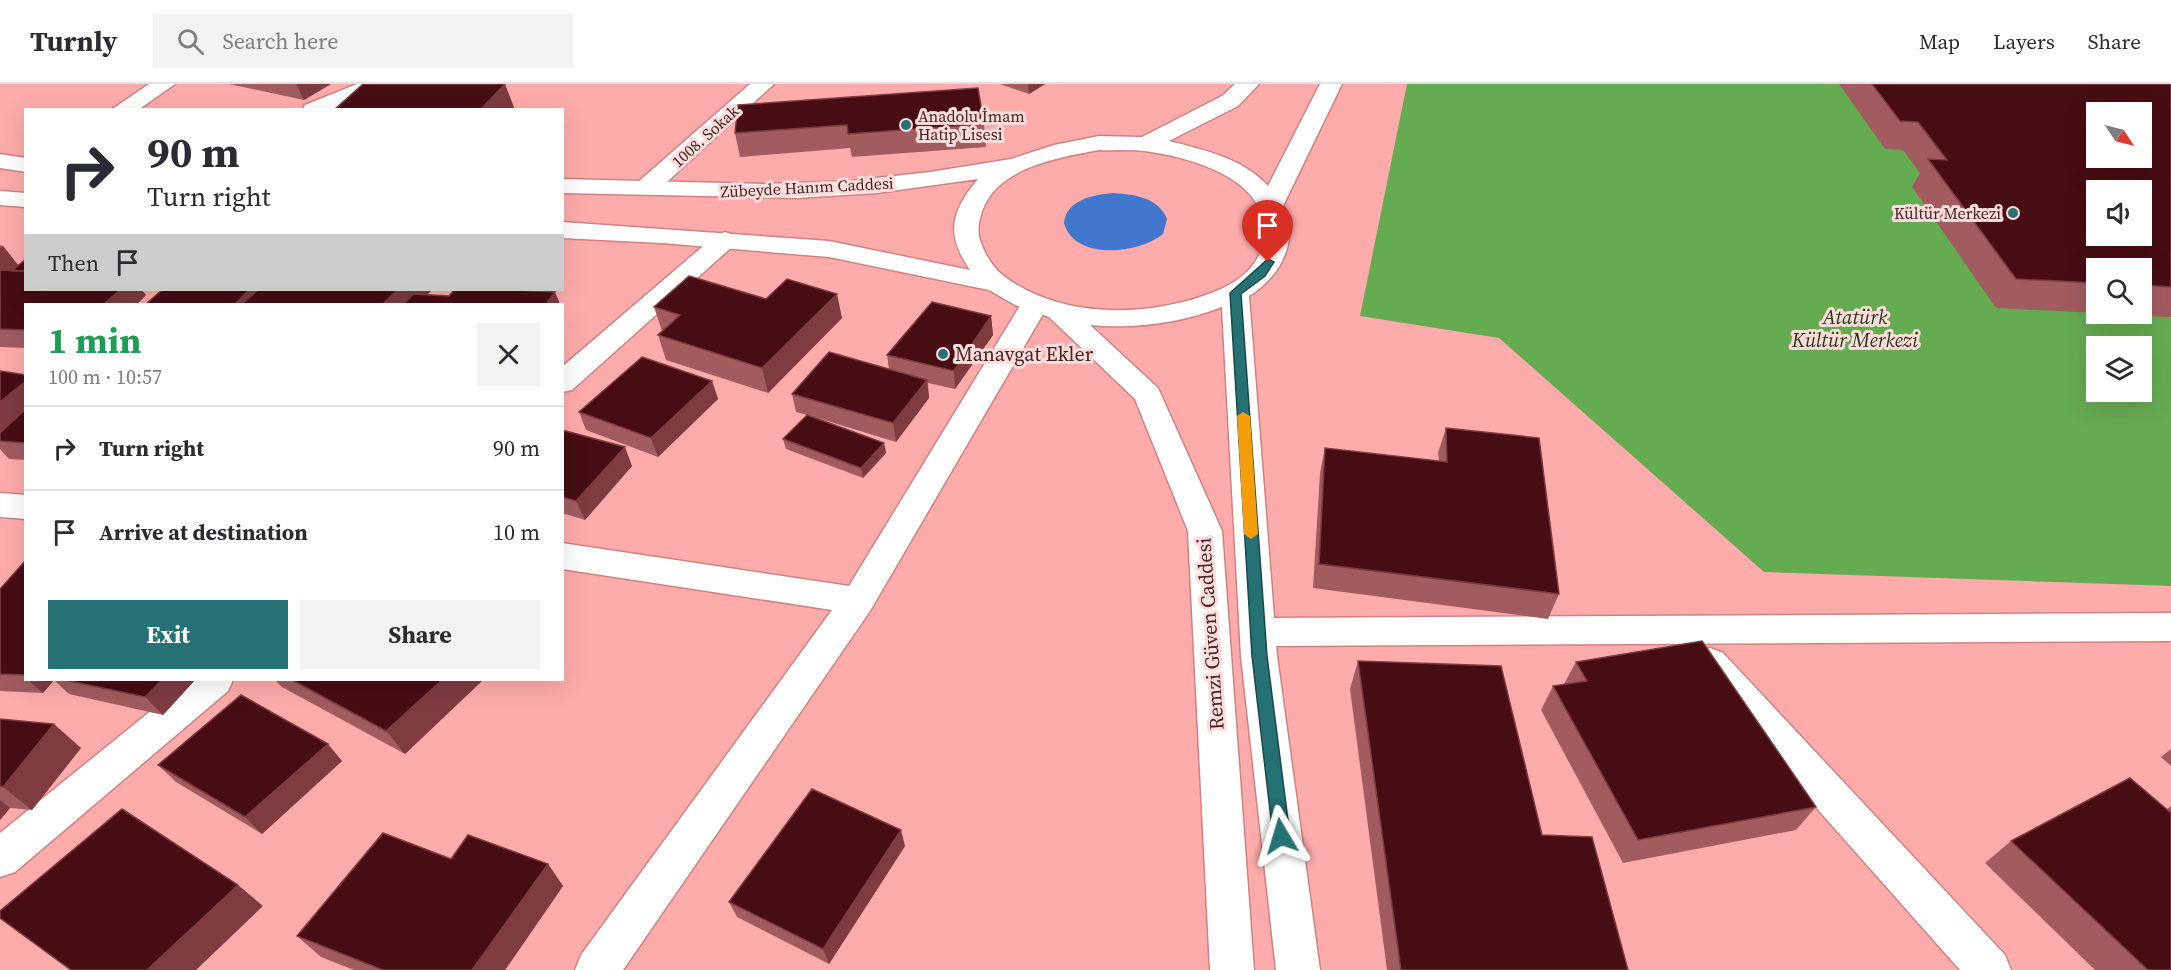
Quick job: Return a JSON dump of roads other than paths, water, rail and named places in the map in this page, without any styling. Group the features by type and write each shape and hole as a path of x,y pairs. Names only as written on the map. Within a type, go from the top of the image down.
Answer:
{"main road":[{"path":"125,108 164,84"},
{"path":"319,108 376,84"},
{"name":"1008. Sokak","path":"647,187 764,84"},
{"path":"1146,144 1230,101 1248,84"},
{"path":"1271,205 1331,84"},
{"path":"564,230 829,249 998,284 1047,307 1117,319 1161,317 1201,307 1235,293 1261,273 1276,251 1278,227 1271,205 1257,187 1235,171 1209,158 1146,144 1099,143 1054,151 1015,166 987,184 970,208 965,234 974,260 998,284"},
{"path":"0,161 24,165"},
{"name":"Zübeyde Hanım Caddesi","path":"564,186 647,187 711,191 796,191 939,180 1015,166"},
{"path":"0,198 24,200"},
{"path":"564,381 726,240"},
{"path":"1235,293 1258,632 1298,970"},
{"path":"597,970 858,601 1047,307"},
{"name":"Remzi Güven Caddesi","path":"1047,307 1148,395 1204,531 1232,970"},
{"path":"0,505 24,507"},
{"path":"564,556 858,601"},
{"path":"1258,632 2171,627"},
{"path":"1680,630 1989,970"},
{"path":"0,858 214,681"}],"water":[{"path":"1112,193 1144,198 1158,206 1167,219 1163,234 1139,246 1124,249 1108,250 1080,244 1070,235 1064,223 1066,215 1075,204 1082,200"}],"place":[{"name":"Anadolu İmam Hatip Lisesi","path":"906,125"},
{"name":"Kültür Merkezi","path":"2013,213"},
{"name":"Manavgat Ekler","path":"943,354"}],"park label":[{"name":"Atatürk Kültür Merkezi","path":"1855,328"}]}
